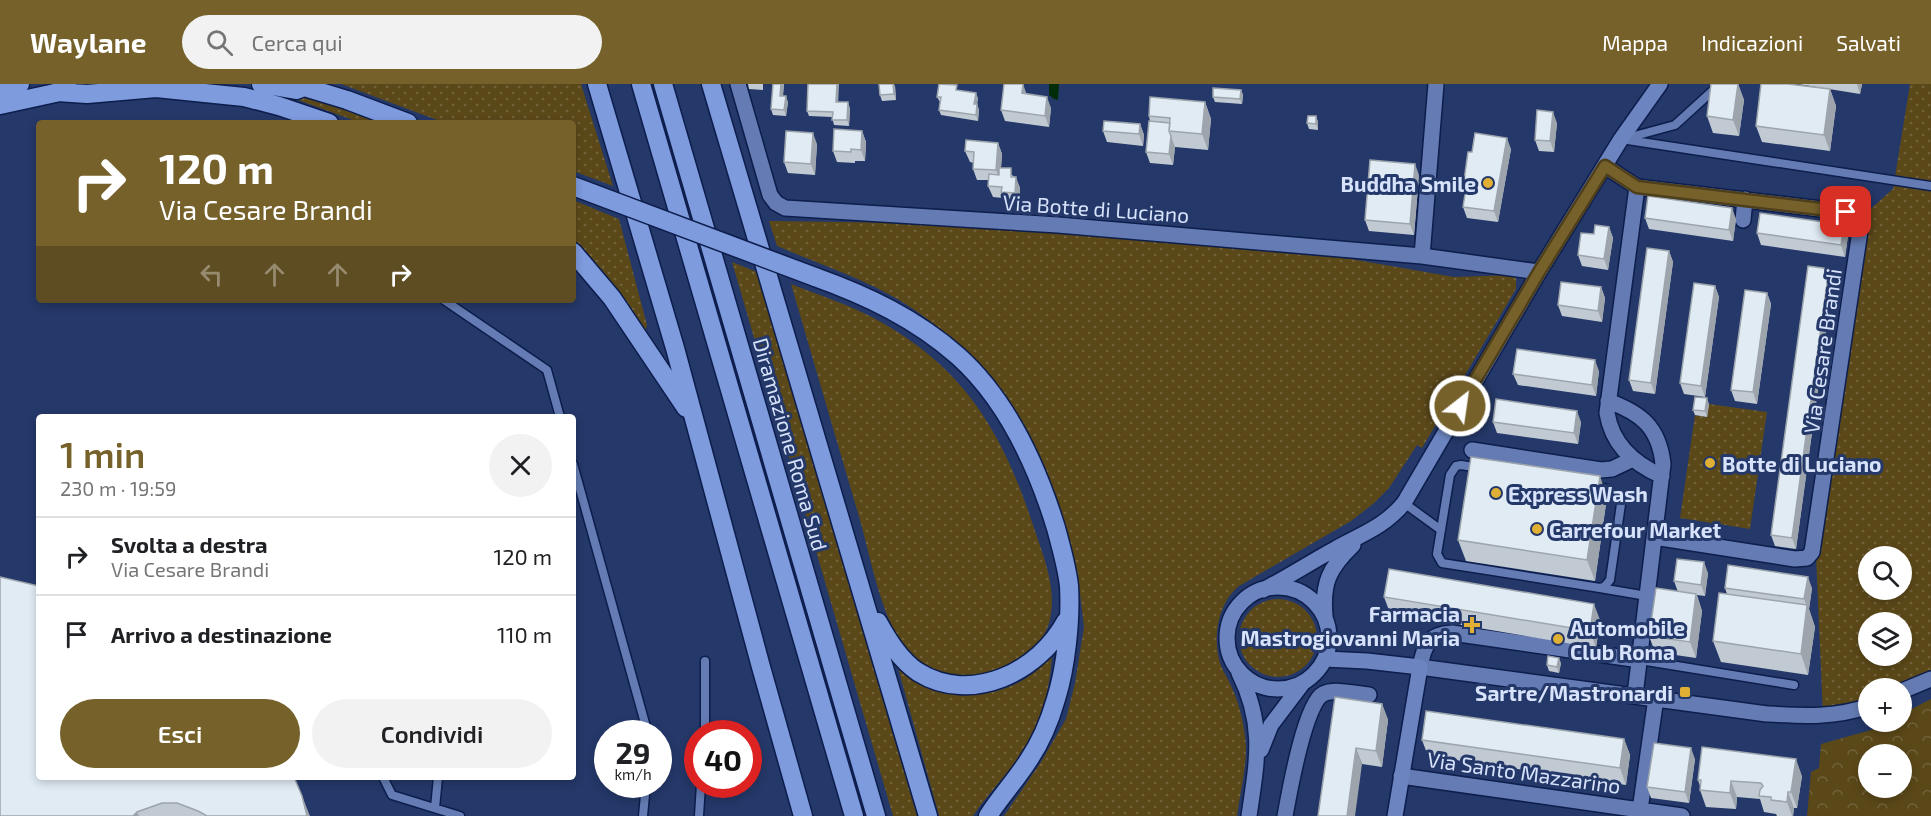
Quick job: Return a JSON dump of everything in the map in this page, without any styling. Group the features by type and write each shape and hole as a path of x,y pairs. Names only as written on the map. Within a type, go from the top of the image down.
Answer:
{"highway":[{"path":"0,87 20,84"},
{"path":"0,105 99,84"},
{"path":"261,84 296,90 303,85 400,120"},
{"path":"597,84 663,303 803,816"},
{"name":"Diramazione Roma Sud","path":"641,84 854,816"},
{"name":"Diramazione Roma Sud","path":"663,84 876,816"},
{"path":"711,84 928,816"},
{"path":"57,92 87,94 156,88 244,96 320,120"},
{"path":"576,187 879,302 919,326 960,358 992,396 1010,422 1027,452 1047,500 1068,578 1068,618 1062,679 1047,726 1030,759 988,816"},
{"path":"576,255 626,318 694,420"},
{"path":"859,582 883,632 905,661 921,673 958,685 993,682 1025,666 1055,639 1068,618"}],"street":[{"name":"Via Botte di Luciano","path":"738,84 770,195 783,207 1058,225 1422,256 1539,272"},
{"path":"1422,256 1436,84"},
{"path":"1325,619 1323,593 1329,573 1343,554 1389,519 1404,503 1539,272 1621,139 1660,84"},
{"name":"Via Cesare Brandi","path":"1605,166 1637,187 1846,212 1859,225 1860,236 1814,548 1810,556 1800,560 1654,537"},
{"path":"1637,187 1607,413 1618,443 1633,459 1662,476"},
{"path":"1743,220 1745,199"},
{"path":"1608,401 1632,411 1650,428 1661,449 1662,476 1635,695"},
{"path":"1472,450 1601,470 1612,470 1633,459"},
{"path":"1250,816 1257,764 1256,721 1247,689 1228,643 1229,626 1236,610 1248,598 1374,529"},
{"path":"1257,764 1271,725 1290,698 1316,672 1325,659 1329,643 1325,619 1311,599 1296,591 1280,588 1263,590"},
{"path":"1395,816 1420,668 1424,651 1431,638 1440,634 1452,633 1640,660"},
{"path":"1325,659 1366,661 1758,713 1813,716 1842,714 1858,709"},
{"path":"1236,666 1242,674 1256,684 1272,689 1288,688 1304,682"},
{"path":"1912,687 1931,679"},
{"path":"1284,816 1309,712 1315,700 1328,692 1369,695"},
{"name":"Via Santo Mazzarino","path":"1640,810 1656,698"},
{"name":"Via Santo Mazzarino","path":"1401,776 1682,816"}],"lane":[{"path":"1621,139 1675,125 1720,84"},
{"path":"1621,139 1931,186"},
{"path":"448,303 547,369 559,414"},
{"path":"1600,588 1610,580 1620,509 1619,500 1607,489 1456,466 1450,475 1437,554 1442,563 1647,596"},
{"path":"576,475 644,720"},
{"path":"1404,503 1441,530"},
{"path":"1640,660 1794,685"},
{"path":"705,661 705,720"},
{"path":"384,780 392,795 460,816"},
{"path":"435,808 438,780"},
{"path":"643,816 645,798"},
{"path":"699,816 700,798"}],"green space":[{"path":"341,84 581,84 613,186 576,172 576,120 437,120"},
{"path":"1910,84 1931,84 1931,680 1912,685 1912,678 1858,678 1858,708 1823,716 1816,556 1867,212 1893,189"},
{"path":"290,91 373,120 353,120 290,97"},
{"path":"576,201 619,219 647,325 645,332 589,257 576,244"},
{"path":"769,221 910,223 1094,235 1351,259 1454,277 1513,275 1516,278 1516,289 1422,448 1417,445 1389,488 1351,521 1239,586 1222,610 1217,629 1217,649 1221,666 1240,709 1246,747 1237,816 1004,816 1041,762 1066,719 1075,683 1084,627 1080,593 1072,560 975,361 934,324 903,302 850,276 777,246"},
{"path":"732,262 757,272 917,816 893,816"},
{"path":"791,284 859,311 911,341 959,383 978,407 994,433 1009,462 1045,559 1052,595 1050,619 1045,633 1034,648 1015,666 984,676 942,674 918,663 899,640 878,590 860,520"},
{"path":"1709,404 1767,412 1750,529 1680,518 1695,415 1707,417"},
{"path":"1278,599 1293,602 1305,611 1314,623 1317,638 1314,653 1305,665 1293,674 1278,677 1263,674 1251,665 1242,653 1239,638 1242,623 1251,611 1263,602"},
{"path":"1052,654 1049,684 1041,712 1036,726 1013,765 973,816 939,816 897,664 922,684 950,694 966,695 996,691 1024,680"},
{"path":"1931,699 1931,816 1807,816 1811,772 1819,768 1821,744 1864,732 1912,732 1912,709"}],"shaded area":[{"path":"1049,84 1059,84 1058,100 1049,95"}],"building":[{"path":"773,84 781,84 780,96 786,96 784,110 771,109"},
{"path":"808,84 837,84 836,102 848,102 847,120 832,120 833,112 807,111"},
{"path":"879,84 893,84 894,94 880,95"},
{"path":"939,84 957,85 956,90 976,93 974,104 977,104 976,115 939,110 941,97 937,97"},
{"path":"1004,84 1023,84 1022,93 1047,97 1045,116 1001,110"},
{"path":"1711,84 1738,84 1733,120 1707,116"},
{"path":"1761,84 1788,84 1830,89 1824,135 1756,126"},
{"path":"1213,88 1241,90 1240,99 1213,97"},
{"path":"1150,97 1205,102 1202,134 1169,131 1170,118 1149,116"},
{"path":"1537,110 1553,112 1550,141 1535,140"},
{"path":"1308,116 1316,116 1316,124 1307,123"},
{"path":"1104,121 1140,124 1139,134 1103,131"},
{"path":"1149,121 1170,123 1169,154 1146,152"},
{"path":"834,129 862,131 861,150 833,151"},
{"path":"786,131 813,133 811,164 784,162"},
{"path":"1475,133 1507,138 1494,211 1463,207 1468,152 1472,152"},
{"path":"966,140 998,143 996,170 973,169 974,152 965,151"},
{"path":"1370,160 1415,164 1410,224 1365,220"},
{"path":"999,168 1011,168 1011,177 1016,177 1015,193 1001,192 1002,187 988,186 989,174 999,175"},
{"path":"1648,196 1732,208 1729,230 1645,218"},
{"path":"1760,213 1844,225 1841,245 1757,233"},
{"path":"1595,225 1609,227 1604,259 1578,255 1581,233 1594,234"},
{"path":"1647,248 1669,251 1651,383 1629,380"},
{"path":"1808,266 1829,269 1792,538 1771,535"},
{"path":"1561,282 1601,287 1598,311 1558,305"},
{"path":"1694,283 1715,286 1701,386 1680,383"},
{"path":"1745,290 1767,293 1753,392 1731,390"},
{"path":"1517,349 1595,360 1592,385 1513,374"},
{"path":"1695,397 1707,398 1705,411 1693,410"},
{"path":"1496,399 1577,411 1574,433 1493,422"},
{"name":"Carrefour Market","path":"1471,457 1600,476 1587,560 1458,540"},
{"path":"1677,559 1704,562 1701,585 1674,581"},
{"path":"1728,565 1808,577 1804,599 1725,588"},
{"path":"1389,569 1594,604 1590,631 1384,597"},
{"path":"0,577 36,585 36,780 295,780 307,816 207,816 177,803 162,803 137,812 133,816 0,816"},
{"path":"1656,588 1696,594 1690,642 1649,636"},
{"path":"1719,593 1807,605 1801,654 1713,641"},
{"path":"1548,656 1559,658 1557,667 1547,665"},
{"path":"1335,697 1382,704 1376,751 1356,748 1347,816 1318,816"},
{"path":"1426,711 1624,739 1620,768 1422,740"},
{"path":"1654,743 1691,748 1685,792 1647,787"},
{"path":"1702,747 1796,759 1791,792 1788,792 1787,802 1759,796 1763,786 1761,783 1731,781 1730,793 1700,790 1701,780 1698,780"}],"place":[{"name":"Buddha Smile","path":"1488,183"},
{"name":"Botte di Luciano","path":"1710,463"},
{"name":"Express Wash","path":"1496,493"},
{"name":"Carrefour Market","path":"1537,529"},
{"name":"Farmacia Mastrogiovanni Maria","path":"1472,625"},
{"name":"Automobile Club Roma","path":"1558,639"},
{"name":"Sartre/Mastronardi","path":"1685,692"}],"route":[{"path":"1460,406 1605,166 1637,187 1846,212"}]}
